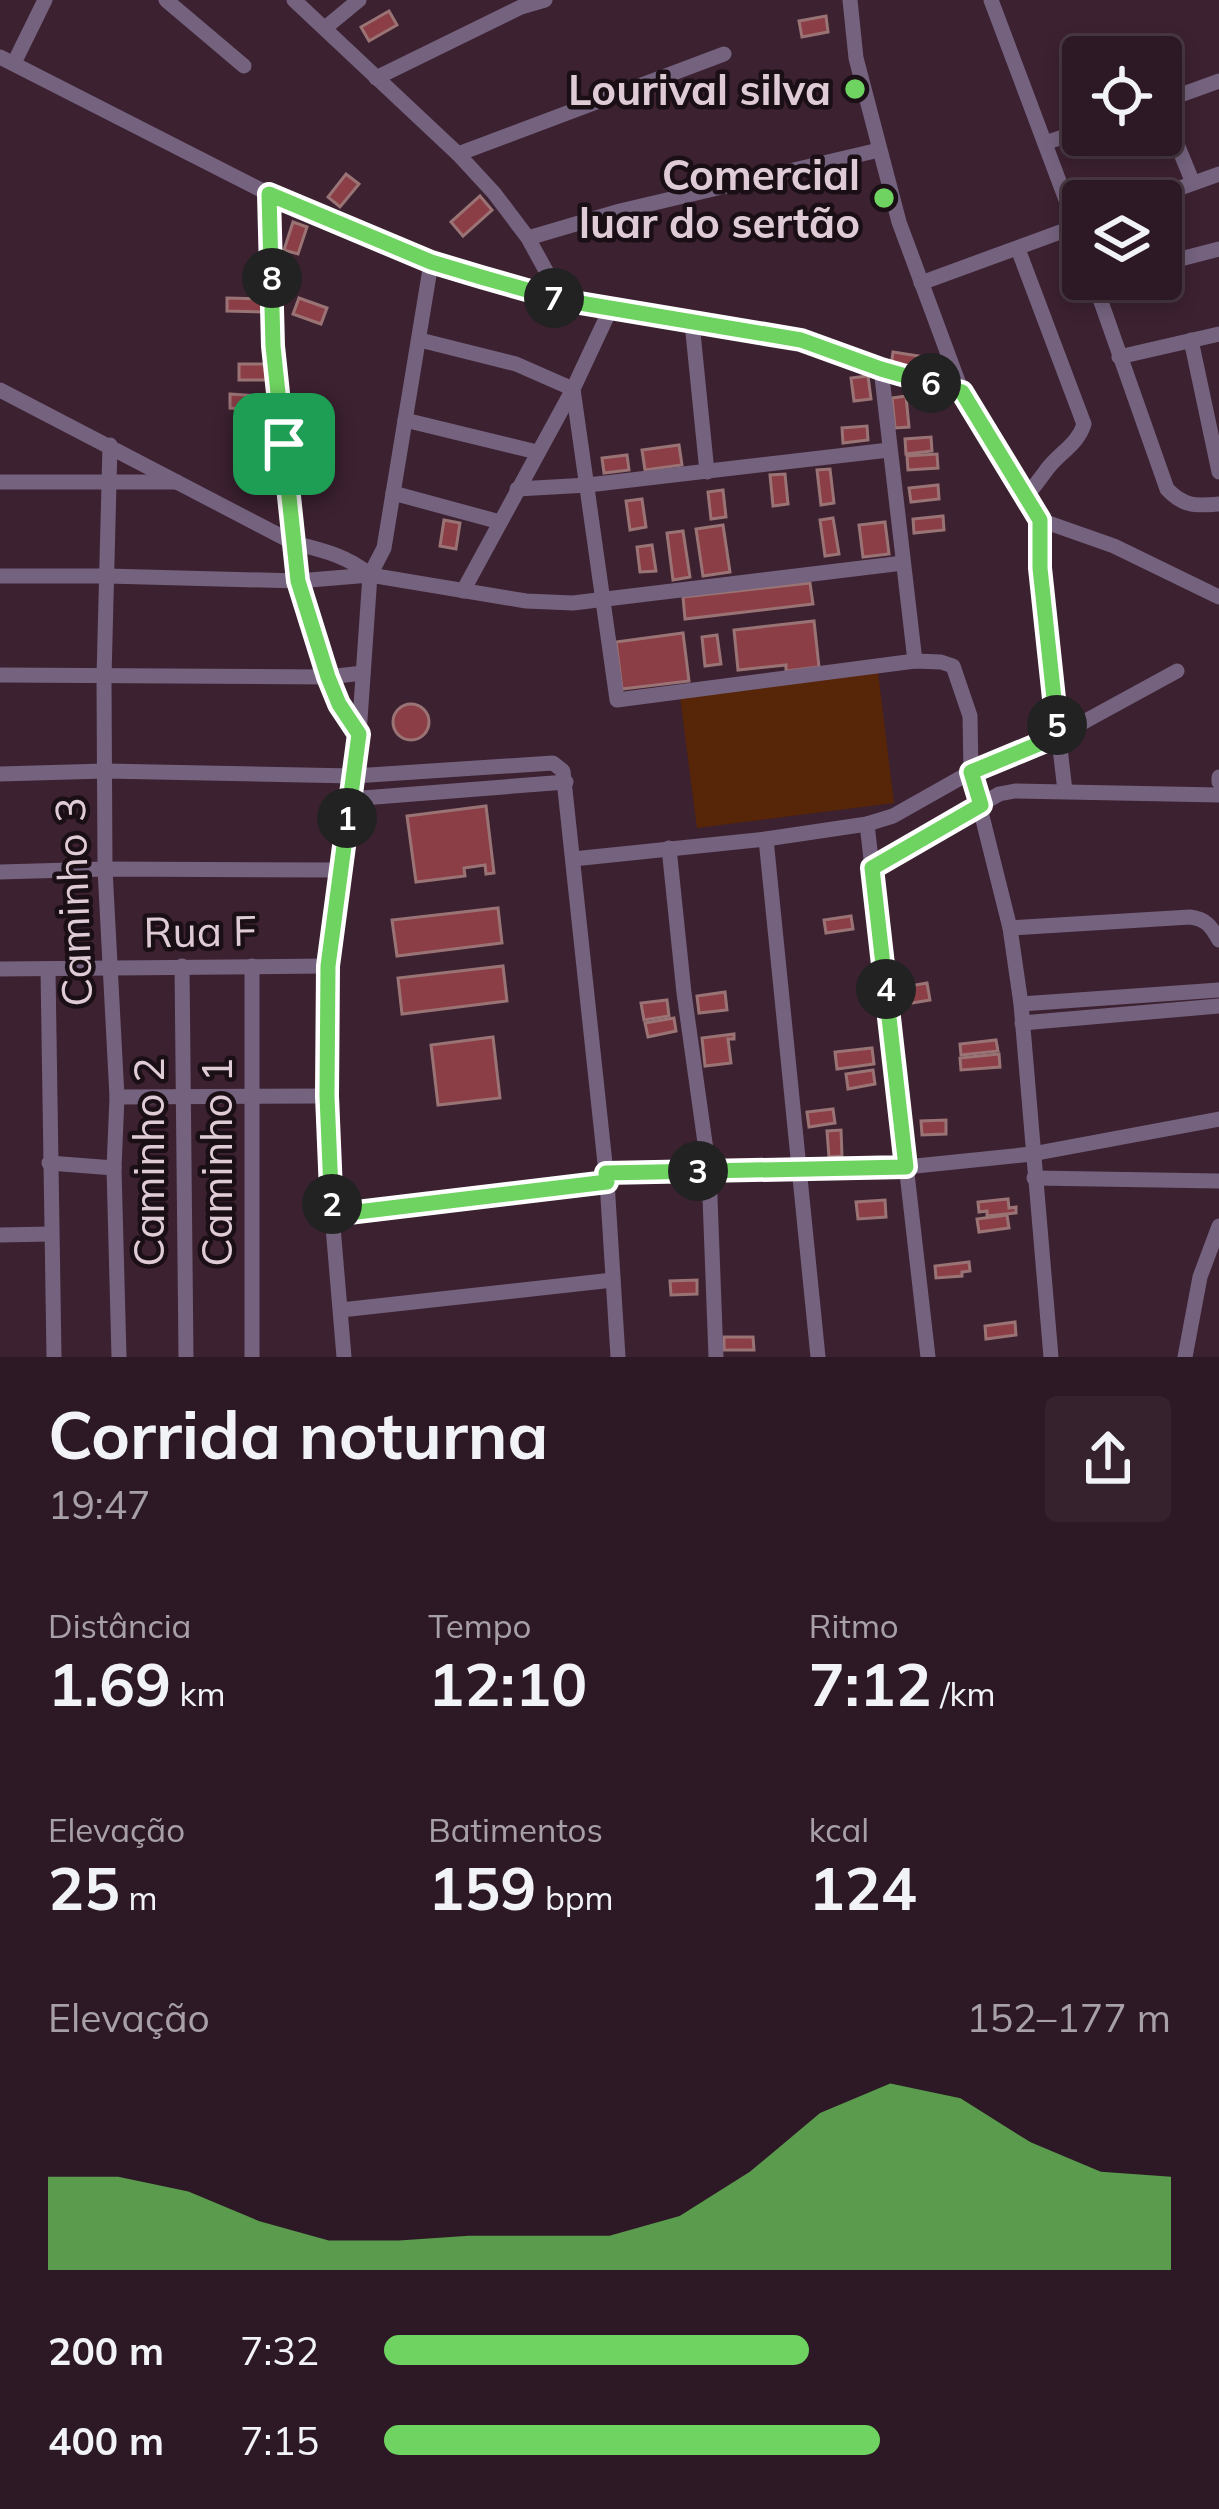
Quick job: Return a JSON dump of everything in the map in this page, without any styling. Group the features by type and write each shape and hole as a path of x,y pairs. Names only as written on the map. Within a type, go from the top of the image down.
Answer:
{"street":[{"path":"45,0 7,60 269,194 431,262 562,300 801,340 962,392"},
{"path":"166,0 244,66"},
{"path":"294,0 494,193 528,238 562,300"},
{"path":"325,28 358,0"},
{"path":"376,78 520,7 545,0"},
{"path":"991,0 1062,183"},
{"path":"854,1 856,58 899,222 962,392 1040,520 1040,568 1065,791"},
{"path":"458,154 724,54"},
{"path":"1182,95 1219,80"},
{"path":"1045,143 1062,137"},
{"path":"528,238 620,211 879,150"},
{"path":"1182,156 1193,183"},
{"path":"1182,187 1219,174"},
{"path":"269,194 273,346 298,581 328,677 359,734"},
{"path":"922,283 1062,232"},
{"path":"1018,249 1084,424 1080,436 1025,496"},
{"path":"1182,259 1219,249"},
{"path":"344,1357 327,1096 328,966 359,734 370,575 384,548 431,262"},
{"path":"1102,300 1164,482 1177,500 1192,507 1219,504"},
{"path":"463,591 573,389 610,310"},
{"path":"692,322 707,472"},
{"path":"1119,357 1219,334"},
{"path":"420,340 516,364 573,389"},
{"path":"1191,340 1219,472"},
{"path":"881,369 915,661"},
{"path":"573,389 617,700 915,661 953,666 970,716 971,772 1010,928 1021,1004 1051,1357"},
{"path":"0,390 294,543 328,551 370,575"},
{"path":"405,420 538,452"},
{"name":"Caminho 3","path":"110,445 104,676 109,968 117,1097 119,1357"},
{"path":"518,489 890,450"},
{"path":"0,482 180,482"},
{"path":"393,493 500,522"},
{"path":"1040,520 1114,546 1219,597"},
{"path":"0,576 298,581 370,575 526,601 573,604 903,563"},
{"path":"573,859 766,838 893,816 971,772 1058,736 1178,671"},
{"path":"0,676 363,674"},
{"path":"0,774 354,776 553,763 563,771 606,1178 617,1357"},
{"path":"350,799 566,782"},
{"path":"872,868 999,794 1219,794"},
{"path":"867,824 928,1357"},
{"path":"766,838 818,1357"},
{"path":"669,848 709,1171 716,1357"},
{"path":"0,872 340,870"},
{"path":"1010,928 1190,917 1211,925 1219,940"},
{"name":"Caminho 2","path":"182,966 186,1357"},
{"name":"Caminho 1","path":"252,966 252,1357"},
{"name":"Rua F","path":"0,969 328,966"},
{"path":"48,970 53,1357"},
{"path":"1021,1004 1219,990"},
{"path":"1022,1024 1219,1006"},
{"path":"117,1097 327,1096"},
{"path":"332,1215 606,1178 906,1167 1032,1154 1219,1119"},
{"path":"50,1163 115,1168"},
{"path":"1034,1178 1219,1181"},
{"path":"1185,1357 1201,1277 1219,1226"},
{"path":"0,1235 51,1234"},
{"path":"341,1310 613,1280"}],"shaded area":[{"path":"878,672 894,803 697,828 680,697"}],"building":[{"path":"389,11 397,25 369,41 361,27"},
{"path":"826,16 828,32 802,37 799,21"},
{"path":"346,174 359,184 340,207 328,197"},
{"path":"480,196 492,210 463,236 451,222"},
{"path":"293,222 307,227 298,254 284,250"},
{"path":"227,298 263,299 263,312 227,311"},
{"path":"299,298 327,308 321,324 293,314"},
{"path":"893,352 925,357 923,371 891,366"},
{"path":"239,364 267,364 267,380 239,380"},
{"path":"868,376 871,399 854,401 851,378"},
{"path":"230,394 258,396 257,410 230,408"},
{"path":"906,396 909,427 895,428 892,398"},
{"path":"867,426 868,440 843,443 842,428"},
{"path":"931,437 932,451 906,454 905,439"},
{"path":"679,445 682,465 645,470 642,450"},
{"path":"937,454 938,468 908,470 907,456"},
{"path":"627,455 629,470 604,473 602,458"},
{"path":"830,469 834,503 821,505 817,470"},
{"path":"785,474 788,504 773,506 770,475"},
{"path":"938,485 939,499 911,502 909,488"},
{"path":"723,490 726,517 711,519 708,492"},
{"path":"642,499 646,527 630,530 626,501"},
{"path":"943,516 944,530 914,533 913,519"},
{"path":"833,518 839,554 825,556 820,520"},
{"path":"444,520 460,523 456,549 440,546"},
{"path":"885,522 889,554 863,557 859,525"},
{"path":"723,525 730,572 703,576 696,529"},
{"path":"683,531 690,577 673,580 667,533"},
{"path":"652,545 656,571 640,572 637,547"},
{"path":"810,583 813,604 685,619 683,597"},
{"path":"814,621 819,667 738,670 734,630"},
{"path":"683,633 689,681 622,689 616,642"},
{"path":"717,635 721,664 705,666 702,637"},
{"path":"411,704 424,709 429,722 424,735 411,740 398,735 393,722 398,709"},
{"path":"486,806 494,873 486,874 485,865 464,868 465,876 416,882 407,816"},
{"path":"498,908 502,943 397,956 392,920"},
{"path":"851,916 853,929 826,933 824,920"},
{"path":"503,966 507,1001 402,1014 398,978"},
{"path":"927,983 930,1000 906,1004 904,987"},
{"path":"725,992 727,1010 699,1013 697,996"},
{"path":"667,1000 669,1016 644,1020 641,1003"},
{"path":"674,1018 676,1031 648,1037 645,1023"},
{"path":"734,1034 734,1039 728,1039 731,1063 705,1066 702,1038"},
{"path":"493,1037 500,1098 438,1105 431,1045"},
{"path":"996,1040 998,1051 961,1055 960,1044"},
{"path":"872,1048 874,1064 837,1069 835,1052"},
{"path":"999,1054 1000,1067 961,1070 960,1058"},
{"path":"873,1070 875,1084 848,1089 846,1074"},
{"path":"833,1109 835,1123 809,1127 807,1112"},
{"path":"946,1120 946,1134 922,1135 921,1121"},
{"path":"841,1130 842,1156 829,1157 827,1131"},
{"path":"1008,1199 1016,1213 987,1216 987,1211 979,1212 978,1202"},
{"path":"885,1200 886,1217 858,1219 856,1202"},
{"path":"1007,1215 1009,1228 979,1232 977,1219"},
{"path":"969,1262 970,1271 962,1276 936,1278 935,1266"},
{"path":"697,1280 697,1294 671,1295 670,1281"},
{"path":"1015,1322 1016,1335 986,1339 985,1326"},
{"path":"724,1337 753,1337 754,1350 724,1350"}],"place":[{"name":"Lourival silva","path":"855,89"},
{"name":"Comercial luar do sertão","path":"884,198"}],"route":[{"path":"269,194 431,262 481,277 610,310 801,340 962,392 1040,520 1040,568 1058,736 971,772 981,805 872,868 906,1167 606,1173 607,1182 332,1215 328,966 359,734 328,677 298,581 284,444 273,346 269,194"}]}
